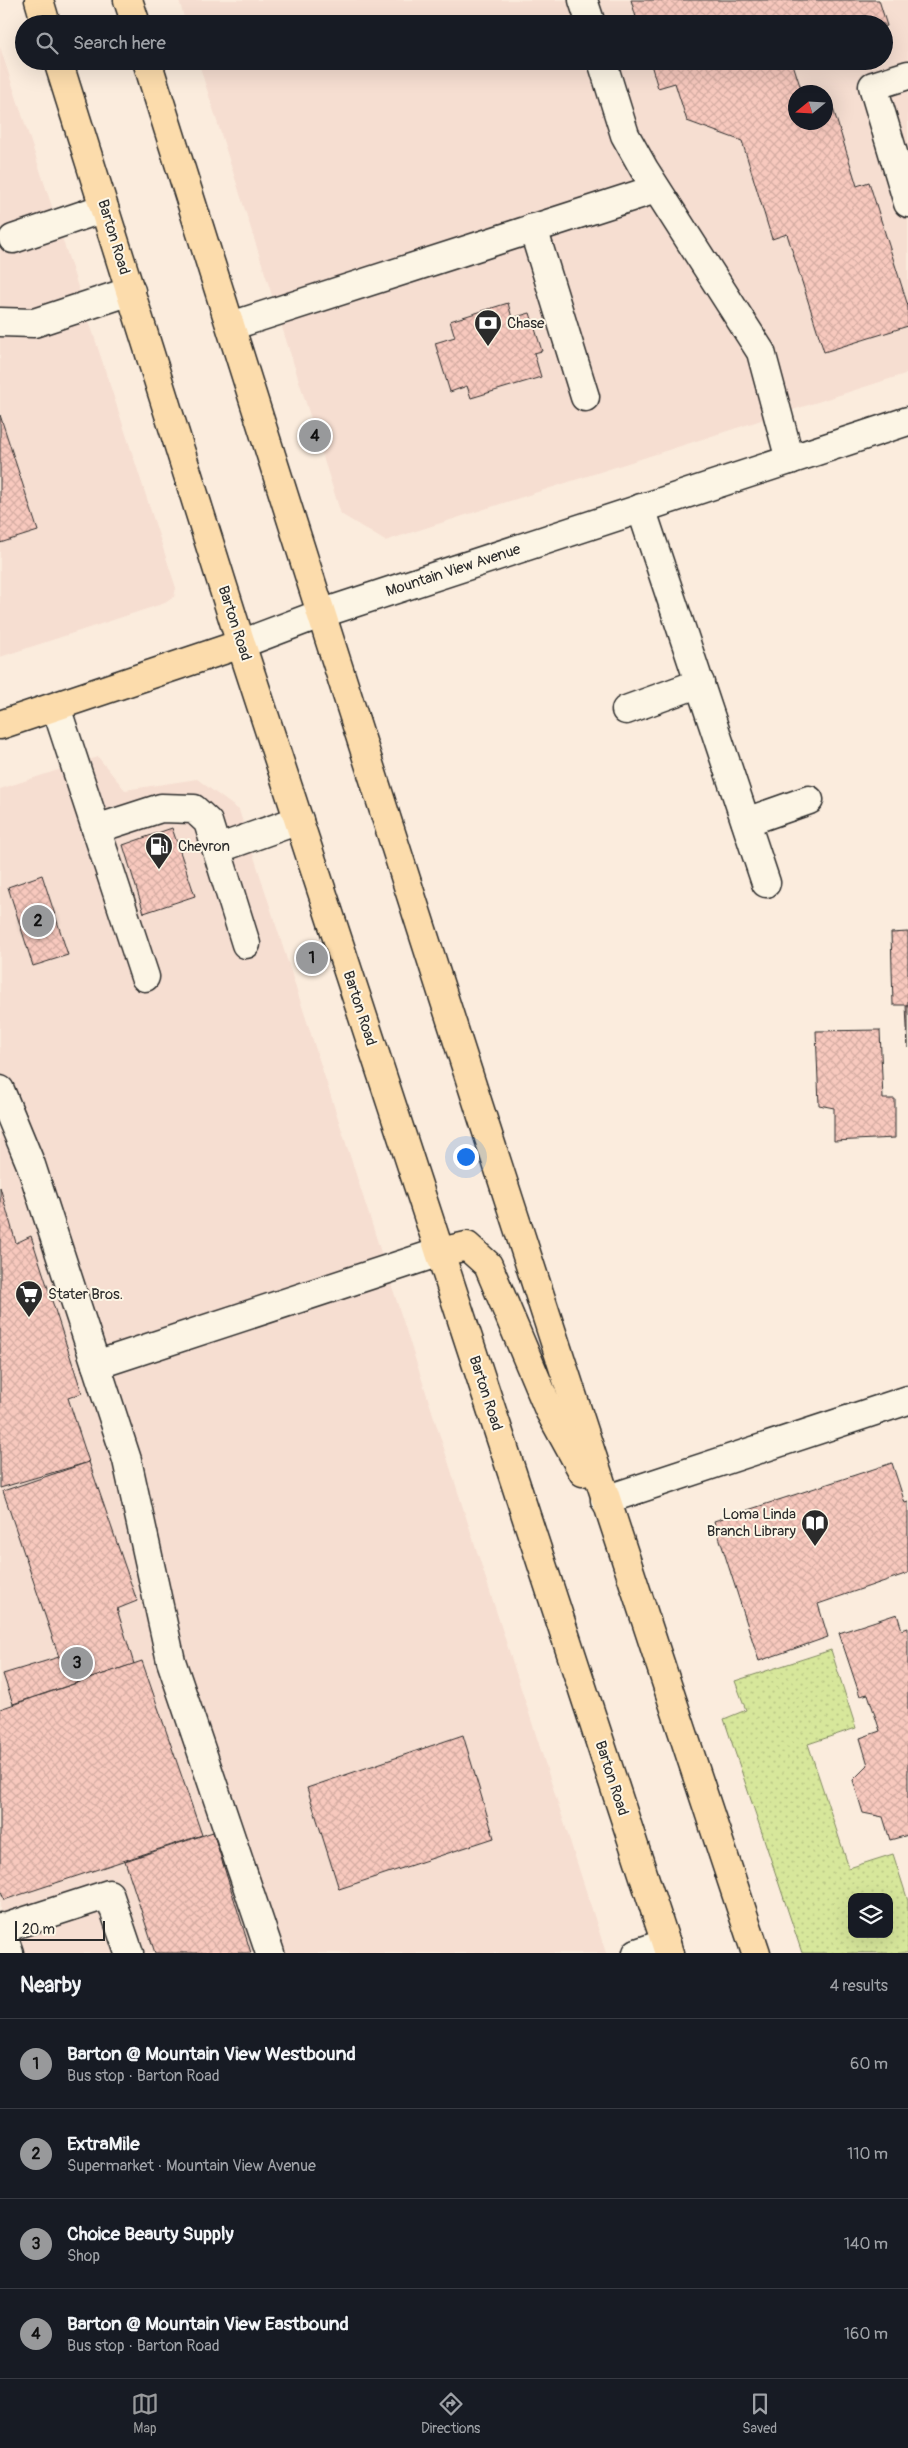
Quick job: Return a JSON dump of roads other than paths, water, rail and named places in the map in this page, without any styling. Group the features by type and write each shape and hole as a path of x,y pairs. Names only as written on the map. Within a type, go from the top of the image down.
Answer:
{"main road":[{"path":"39,0 43,15"},
{"path":"129,0 133,15"},
{"name":"Barton Road","path":"61,70 242,644 667,1948"},
{"path":"150,70 320,614 609,1512 756,1953"},
{"name":"Mountain View Avenue","path":"0,725 242,644"},
{"path":"440,1252 467,1246 488,1264 549,1410 609,1512"}],"street":[{"path":"583,0 588,15"},
{"path":"605,70 625,135 656,189 761,352 790,460"},
{"path":"908,75 873,86 908,203"},
{"path":"230,326 656,189"},
{"path":"13,239 104,208"},
{"path":"533,228 585,397"},
{"path":"0,322 34,323 131,291"},
{"name":"Mountain View Avenue","path":"242,644 320,614 908,421"},
{"path":"641,508 766,883"},
{"path":"626,710 700,684"},
{"path":"56,707 145,977"},
{"path":"746,822 809,800"},
{"path":"96,828 161,808 194,809 208,822 246,944"},
{"path":"217,849 299,820"},
{"path":"0,1090 31,1165 128,1460 172,1661 270,1953"},
{"path":"96,1365 440,1252"},
{"path":"609,1512 908,1400"},
{"path":"3,1936 109,1894 129,1953"},
{"path":"637,1953 667,1948"}],"place":[{"name":"Chase","path":"488,347"},
{"name":"Barton @ Mountain View Eastbound","path":"315,436"},
{"name":"Chevron","path":"159,870"},
{"name":"ExtraMile","path":"38,921"},
{"name":"Barton @ Mountain View Westbound","path":"312,958"},
{"name":"Stater Bros.","path":"29,1318"},
{"name":"Loma Linda Branch Library","path":"815,1547"},
{"name":"Choice Beauty Supply","path":"77,1663"}]}
